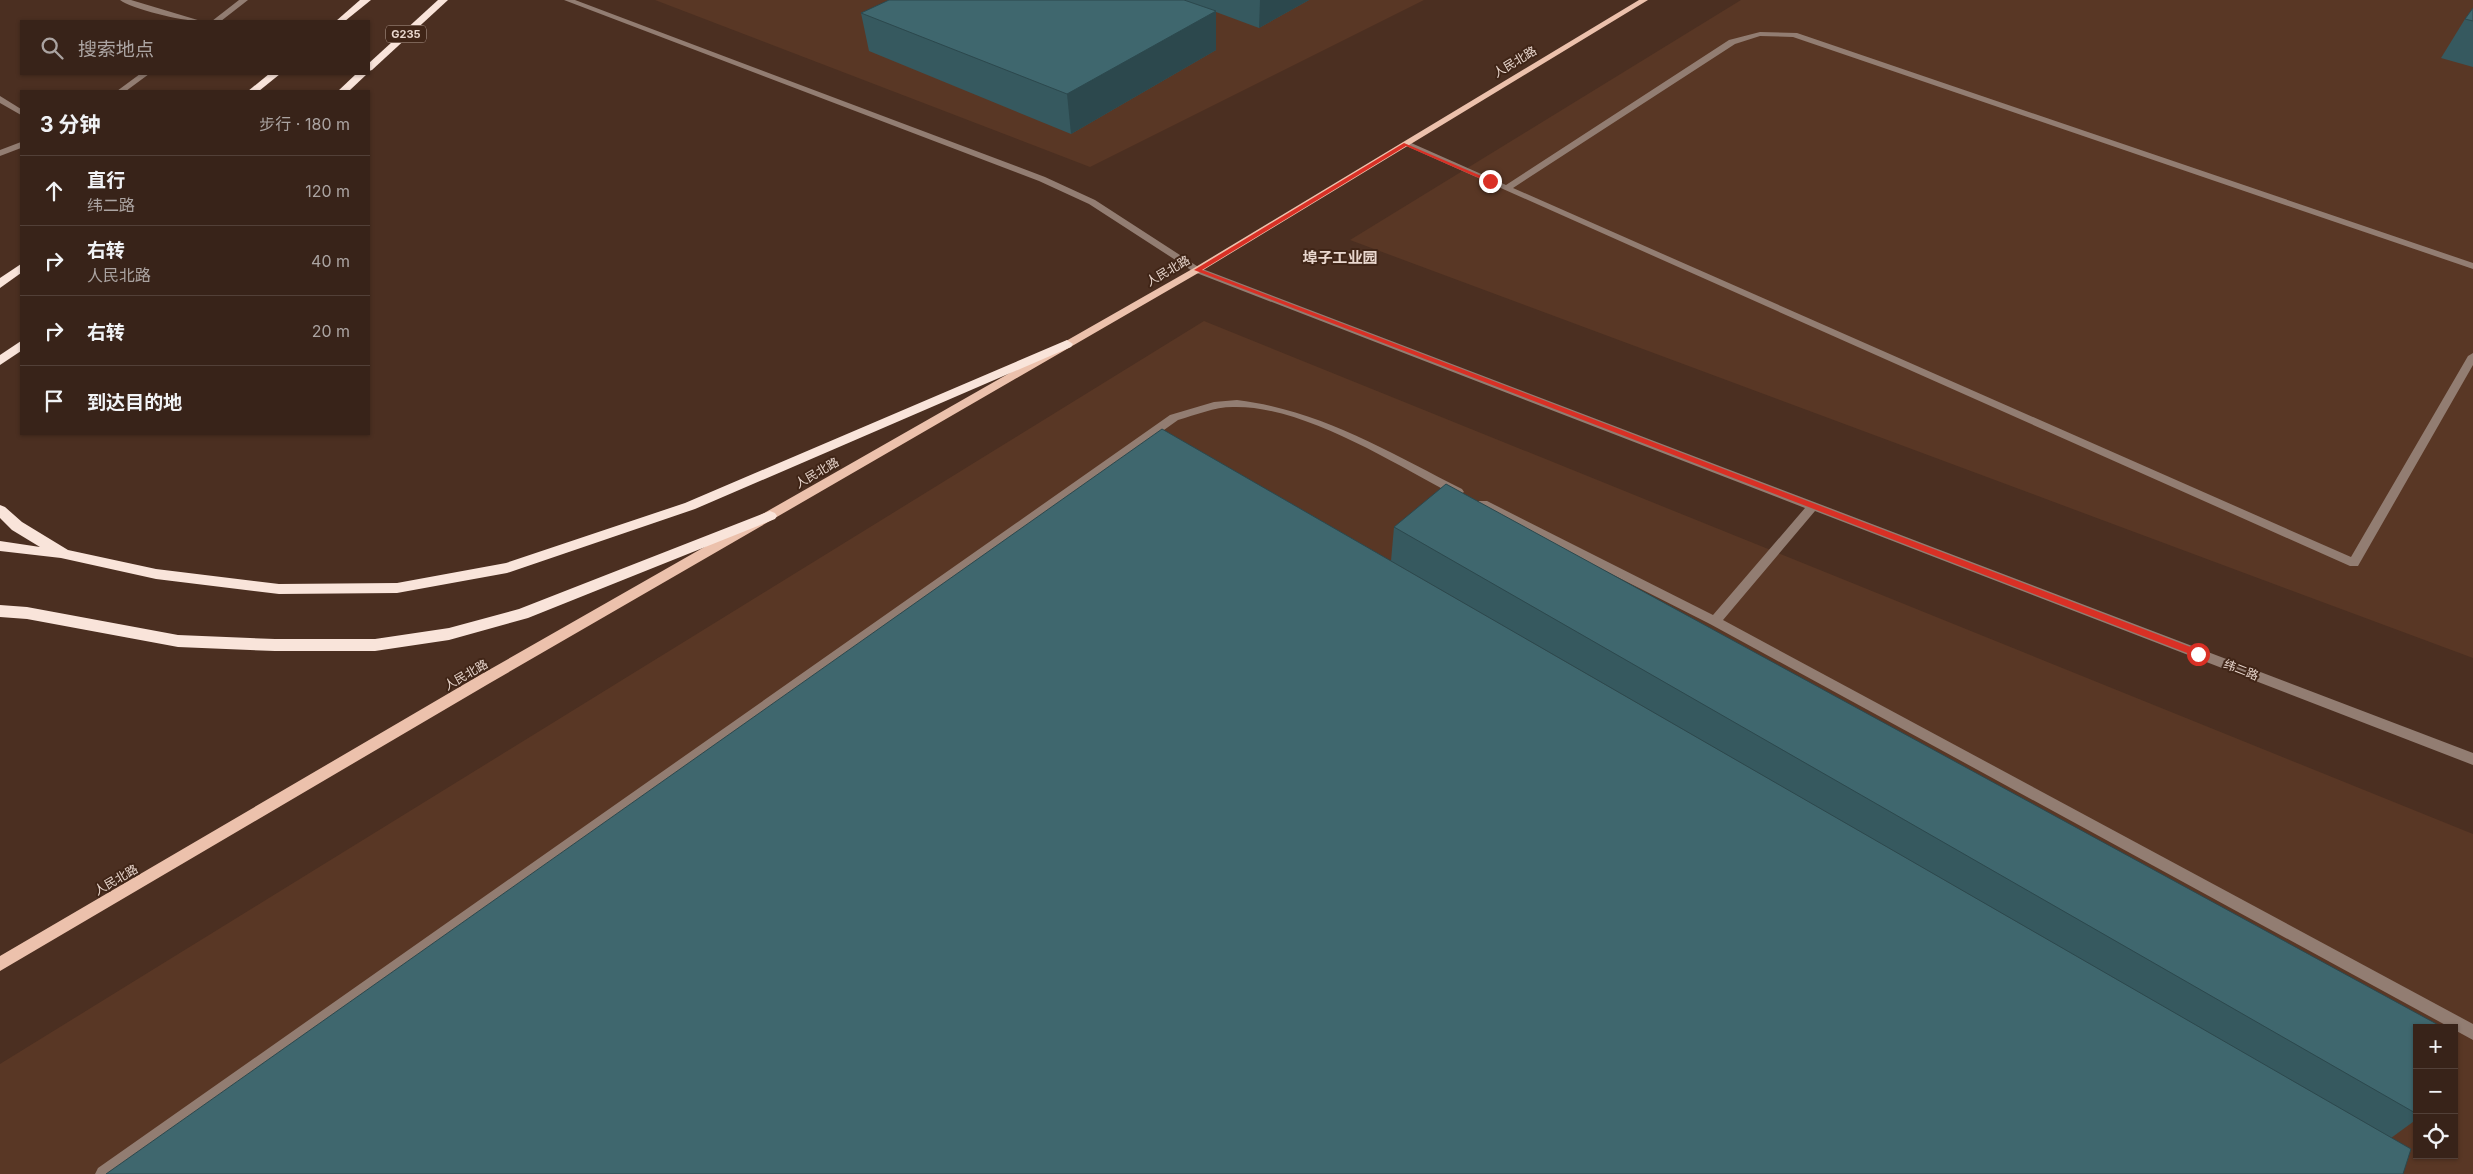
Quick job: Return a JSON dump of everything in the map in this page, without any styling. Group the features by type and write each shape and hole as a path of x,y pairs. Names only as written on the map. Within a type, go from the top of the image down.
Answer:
{"highway":[{"path":"341,20 366,0"},
{"name":"G235","path":"370,67 444,0"},
{"path":"254,90 274,75"},
{"path":"344,90 361,75"},
{"path":"0,284 20,269"},
{"path":"0,546 64,554 156,574 279,588 397,588 507,568 690,506 1067,344"},
{"path":"1,361 20,346"},
{"path":"0,510 17,526 64,554"},
{"path":"0,611 27,613 178,641 275,645 375,645 449,634 523,614 770,516"}],"main road":[{"name":"人民北路","path":"0,964 485,679 1197,270 1644,0"}],"street":[{"path":"124,0 193,20"},
{"path":"217,20 244,0"},
{"name":"纬二路","path":"568,0 1042,179 1092,202 1197,270 2473,759"},
{"path":"1507,188 1732,42 1760,34 1794,35 2473,266"},
{"path":"122,90 144,75"},
{"path":"0,99 20,112"},
{"path":"1406,144 2354,563 2473,356"},
{"path":"0,153 20,145"},
{"path":"104,1174 1174,417 1235,403 1286,411 1337,431 1715,621 2473,1032"},
{"path":"1715,621 1813,506"}],"shaded area":[{"path":"655,0 1424,0 1090,167"},
{"path":"1741,0 2473,0 2473,658 1350,240"},
{"path":"1204,321 2473,834 2473,1174 0,1174 0,1064"}],"building":[{"path":"889,0 1184,0 1216,11 1067,94 861,13"},
{"path":"2473,8 2473,21 2465,19"},
{"path":"1162,429 2411,1149 2403,1174 106,1174"},
{"path":"1446,484 2437,1024 2413,1024 2413,1112 1394,527"}],"district":[{"name":"埠子工业园","path":"1340,258"}],"route":[{"path":"1490,181 1406,144 1197,270 2198,654"}]}
